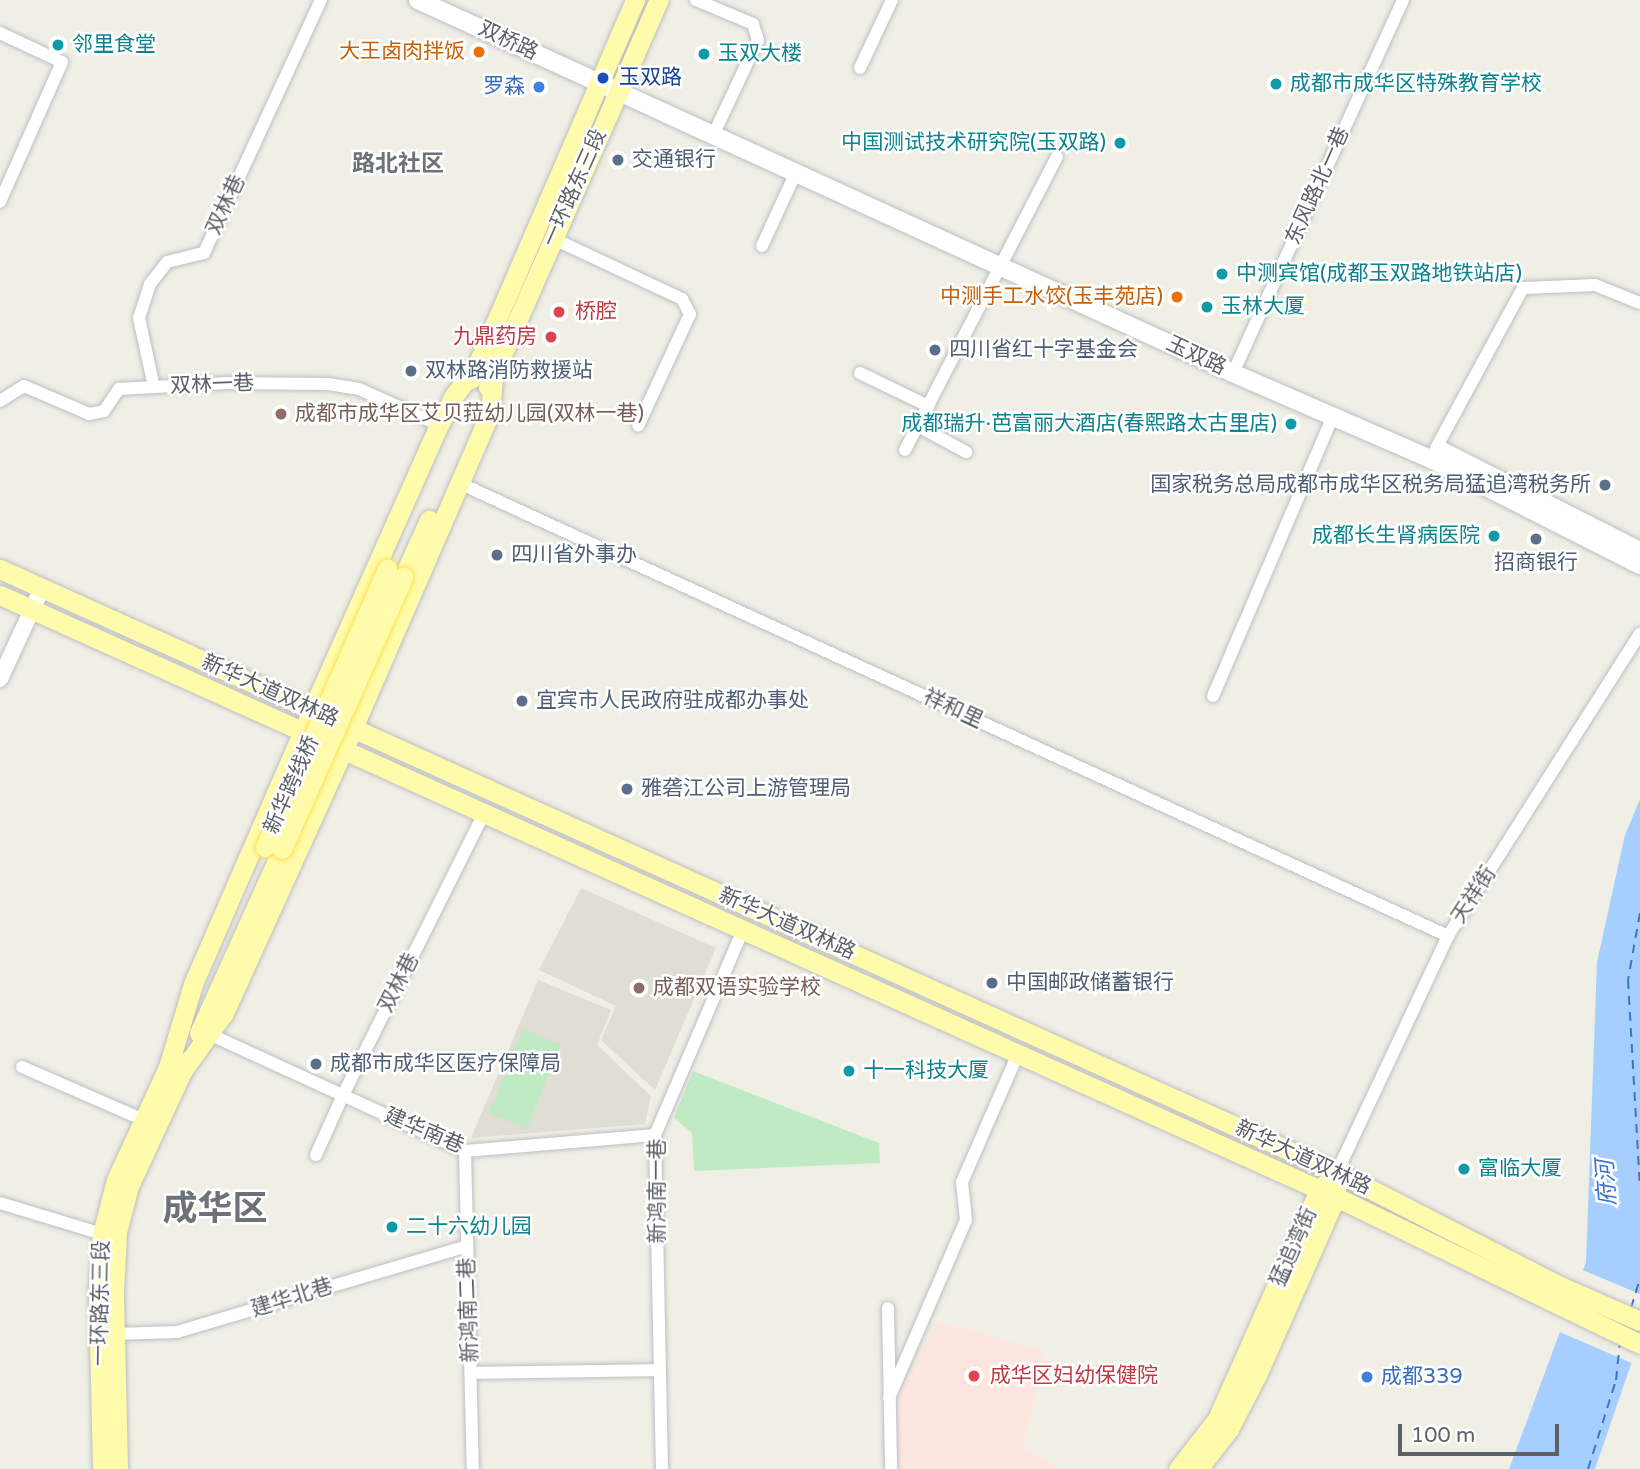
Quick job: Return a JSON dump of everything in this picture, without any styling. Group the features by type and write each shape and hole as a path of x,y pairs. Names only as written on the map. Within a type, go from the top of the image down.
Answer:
{"main road":[{"name":"双桥路","path":"418,0 599,77"},
{"name":"双桥路","path":"444,0 599,77"},
{"name":"一环路东三段","path":"484,372 599,77 635,0"},
{"name":"一环路东三段","path":"484,372 552,238 659,0"},
{"name":"玉双路","path":"599,77 718,125 1004,262 1431,459 1640,565"},
{"name":"玉双路","path":"620,86 796,172 1004,262"},
{"name":"玉双路","path":"1236,368 1436,449 1640,551"},
{"path":"175,1070 192,984 303,731 453,397 484,372"},
{"path":"175,1070 209,1034 224,1013 353,728 490,413 484,372"},
{"name":"新华跨线桥","path":"175,1070 484,372"},
{"name":"新华大道双林路","path":"0,569 1337,1172 1567,1298"},
{"name":"新华大道双林路","path":"0,595 1567,1298"},
{"name":"一环路东三段","path":"102,1469 98,1294 102,1234 116,1181 144,1120 175,1070"},
{"name":"一环路东三段","path":"118,1469 115,1258 124,1204 175,1070"},
{"name":"猛追湾街","path":"1198,1469 1229,1429 1257,1375 1337,1172"},
{"name":"猛追湾街","path":"1178,1469 1217,1419 1328,1193"},
{"path":"1567,1298 1640,1321"},
{"path":"1567,1298 1640,1344"}],"street":[{"name":"双林巷","path":"154,387 139,318 150,284 167,262 204,253 321,0"},
{"path":"696,0 753,24 758,40 718,125"},
{"path":"860,68 892,0"},
{"name":"东风路北一巷","path":"1236,368 1403,0"},
{"path":"0,33 62,62 0,202"},
{"path":"905,450 1057,157"},
{"path":"762,246 796,172"},
{"path":"552,238 682,299 690,314 638,426"},
{"path":"1436,449 1523,288 1595,285 1640,303"},
{"path":"860,373 928,406"},
{"name":"双林一巷","path":"0,401 24,386 89,414 104,411 119,389 228,383 328,384 359,389 439,425"},
{"path":"1213,696 1333,416"},
{"path":"918,426 966,452"},
{"name":"祥和里","path":"459,483 1448,936"},
{"path":"0,679 42,588"},
{"name":"天祥街","path":"1337,1172 1448,936 1640,634"},
{"name":"双林巷","path":"316,1154 484,813"},
{"name":"新鸿南一巷","path":"662,1469 655,1136 743,930"},
{"name":"建华南巷","path":"209,1034 465,1152 655,1136"},
{"path":"890,1398 966,1220 962,1182 1018,1054"},
{"path":"22,1067 144,1120"},
{"name":"新鸿南二巷","path":"465,1152 473,1469"},
{"path":"0,1203 102,1234"},
{"name":"建华北巷","path":"115,1334 177,1332 467,1246"},
{"path":"888,1308 891,1469"},
{"path":"471,1373 660,1370"}],"shaded area":[{"name":"成都双语实验学校","path":"581,888 716,948 655,1090 601,1040 616,1006 539,970"},
{"path":"538,980 611,1010 597,1045 651,1096 645,1124 471,1138"},
{"name":"成华区妇幼保健院","path":"937,1321 1045,1351 1023,1447 1062,1469 897,1469 897,1401"}],"green space":[{"path":"523,1029 561,1044 527,1129 489,1113"},
{"path":"693,1071 879,1143 880,1163 694,1171 692,1133 674,1118"}],"water":[{"name":"府河","path":"1640,799 1640,1338 1595,1469 1509,1469 1586,1262 1597,962 1625,835"}],"pier":[{"path":"1580,1269 1640,1294 1640,1348 1634,1364 1555,1330"}],"ferry route":[{"path":"1640,913 1628,980 1640,1186"},
{"path":"1631,1308 1640,1279"},
{"path":"1588,1469 1616,1380 1620,1343"}],"place":[{"name":"邻里食堂","path":"58,45"},
{"name":"大王卤肉拌饭","path":"479,52"},
{"name":"玉双大楼","path":"704,54"},
{"name":"玉双路","path":"603,78"},
{"name":"成都市成华区特殊教育学校","path":"1276,84"},
{"name":"罗森","path":"539,87"},
{"name":"中国测试技术研究院(玉双路)","path":"1120,143"},
{"name":"交通银行","path":"618,160"},
{"name":"中测宾馆(成都玉双路地铁站店)","path":"1222,274"},
{"name":"中测手工水饺(玉丰苑店)","path":"1177,297"},
{"name":"玉林大厦","path":"1207,307"},
{"name":"桥腔","path":"559,312"},
{"name":"九鼎药房","path":"551,337"},
{"name":"四川省红十字基金会","path":"935,350"},
{"name":"双林路消防救援站","path":"411,371"},
{"name":"成都市成华区艾贝菈幼儿园(双林一巷)","path":"281,414"},
{"name":"成都瑞升·芭富丽大酒店(春熙路太古里店)","path":"1291,424"},
{"name":"国家税务总局成都市成华区税务局猛追湾税务所","path":"1605,485"},
{"name":"成都长生肾病医院","path":"1494,536"},
{"name":"招商银行","path":"1536,539"},
{"name":"四川省外事办","path":"497,555"},
{"name":"宜宾市人民政府驻成都办事处","path":"522,701"},
{"name":"雅砻江公司上游管理局","path":"627,789"},
{"name":"中国邮政储蓄银行","path":"992,983"},
{"name":"成都双语实验学校","path":"639,988"},
{"name":"成都市成华区医疗保障局","path":"316,1064"},
{"name":"十一科技大厦","path":"849,1071"},
{"name":"富临大厦","path":"1464,1169"},
{"name":"二十六幼儿园","path":"392,1227"},
{"name":"成华区妇幼保健院","path":"974,1376"},
{"name":"成都339","path":"1367,1377"}],"district":[{"name":"路北社区","path":"398,164"},
{"name":"成华区","path":"215,1209"}]}
